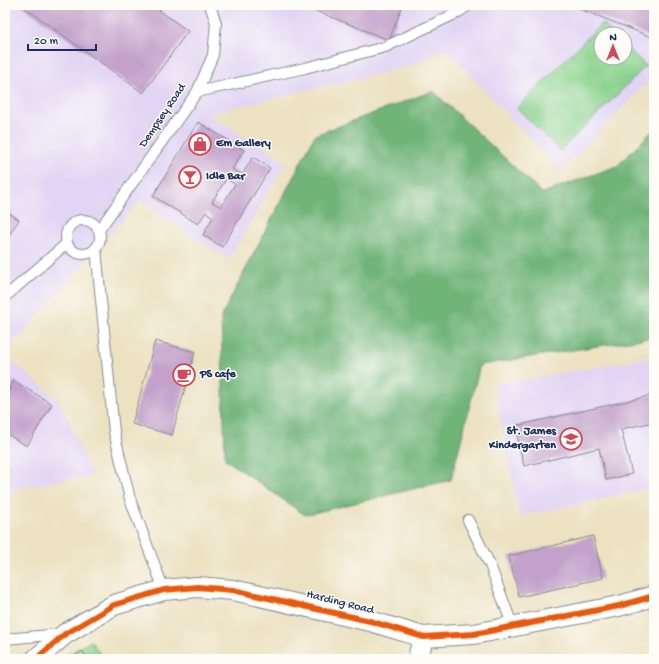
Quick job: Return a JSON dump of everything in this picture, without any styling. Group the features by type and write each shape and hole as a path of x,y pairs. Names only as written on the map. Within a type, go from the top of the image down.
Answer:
{"street":[{"name":"Harding Road","path":"36,659 65,634 114,605 164,590 196,587 233,590 370,621 423,637 474,634 619,606 654,596"},
{"path":"418,659 423,637"}],"lane":[{"name":"Dempsey Road","path":"99,230 196,92 213,55 216,23 210,5"},
{"path":"196,92 305,68 385,47 455,9 469,5"},
{"path":"83,219 90,220 96,224 101,236 96,249 90,253 76,253 66,244 66,230 70,224 76,220 83,219"},
{"path":"5,297 66,244"},
{"path":"96,249 114,432 130,499 164,590"},
{"path":"468,520 490,565 513,627"},
{"path":"5,639 65,634"}],"shaded area":[{"path":"5,5 654,5 654,75 561,171 445,48 418,64 207,114 286,162 229,260 140,200 5,353"},
{"path":"5,356 60,401 92,475 13,489 5,509"},
{"path":"654,357 654,487 519,517 494,385"}],"green space":[{"path":"593,32 593,66 633,66 633,54 646,66 560,151 517,108"},
{"path":"433,91 542,193 617,166 654,129 654,337 480,365 451,480 305,515 225,459 221,317 315,135"},
{"path":"91,641 103,659 62,659 68,654"}],"building":[{"path":"21,5 152,5 188,31 143,93"},
{"path":"301,5 403,5 389,40"},
{"path":"577,5 654,5 654,38 633,30 633,26 623,26 580,9"},
{"path":"198,122 244,150 232,169 242,175 253,157 270,168 222,247 203,235 213,217 206,212 198,224 153,196","holes":["226,179 235,184 221,207 212,202"]},
{"path":"5,210 19,220 5,241"},
{"path":"155,341 195,352 172,435 132,424"},
{"path":"14,381 52,404 27,446 5,433 5,397"},
{"name":"St. James Kindergarten","path":"654,395 654,422 621,429 632,474 606,480 599,448 524,466 515,426"},
{"path":"593,536 603,578 519,597 509,556"},
{"path":"82,651 89,659 72,659"}],"cycle path":[{"path":"36,659 65,634 114,605 164,590 197,587 233,590 370,621 423,637 474,634 619,606 654,596"}],"place":[{"name":"Em Gallery","path":"200,144"},
{"name":"Idle Bar","path":"190,177"},
{"name":"PS cafe","path":"184,375"},
{"name":"St. James Kindergarten","path":"571,439"}]}
